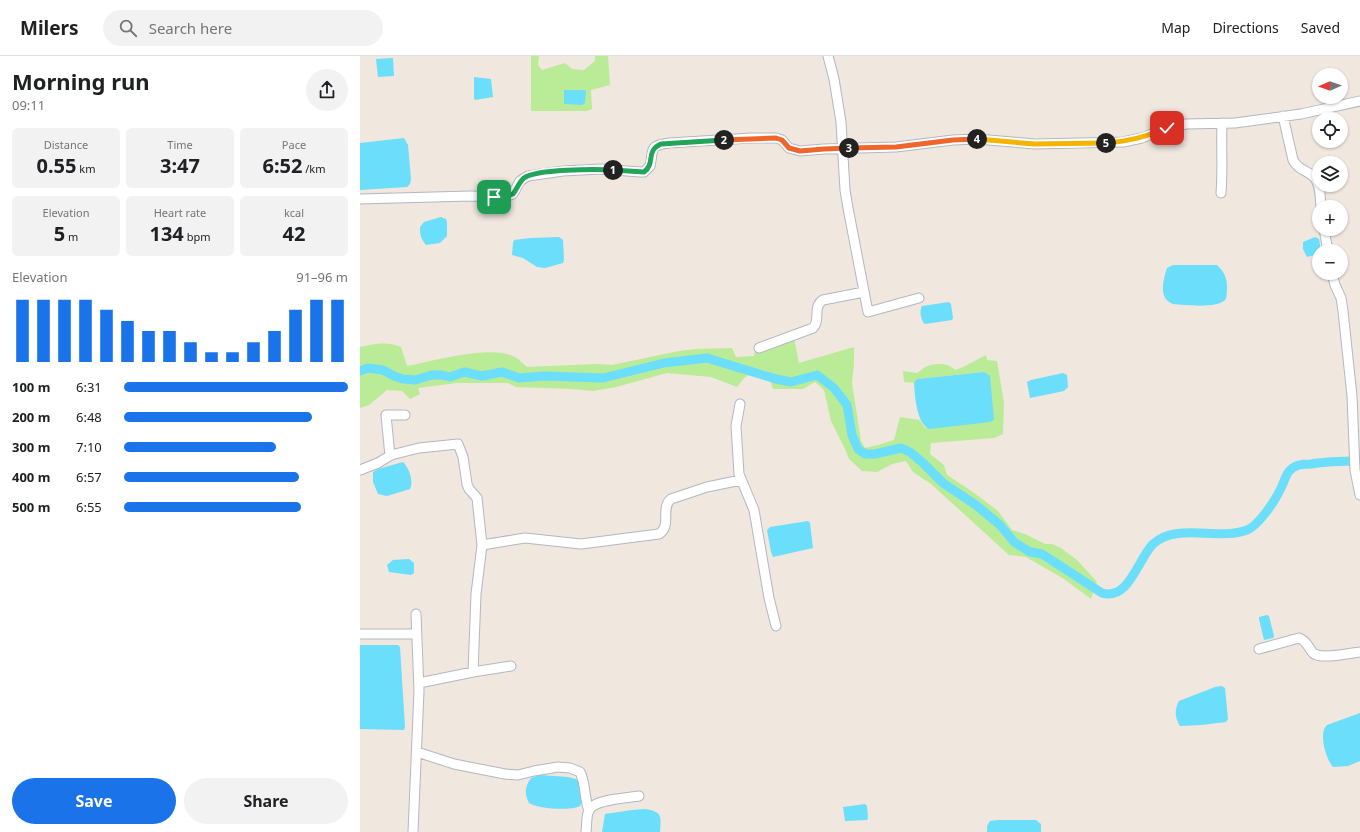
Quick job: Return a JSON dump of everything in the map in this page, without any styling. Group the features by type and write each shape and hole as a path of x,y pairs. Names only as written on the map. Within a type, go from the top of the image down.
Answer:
{"street":[{"path":"828,56 834,79 841,122 847,202 868,312 919,298"},
{"path":"360,199 462,196 504,197 513,194 520,181 528,176 563,170 601,169 644,172 650,166 651,153 653,149 661,144 669,143 776,138 782,140 789,148 800,151 842,148 896,147 953,140 976,139 1034,144 1124,142 1142,138 1167,128 1186,124 1235,123 1283,116 1360,101"},
{"path":"1283,116 1293,160 1296,166 1314,176 1317,181 1320,200"},
{"path":"1221,193 1223,167 1221,157 1222,123"},
{"path":"1333,280 1334,285 1341,298 1343,311 1352,396 1354,453 1360,495"},
{"path":"759,348 813,328 816,323 817,306 819,302 864,292"},
{"path":"740,404 736,426 739,474 754,510 769,598 776,626"},
{"path":"390,456 386,415 405,415"},
{"path":"360,470 378,463 390,456 419,448 458,444 463,457 467,484 469,489 477,498 482,545 476,594 473,672"},
{"path":"482,545 525,538 581,544 659,534 663,532 665,528 666,507 671,499 707,487 741,480"},
{"path":"413,832 419,683 416,614"},
{"path":"360,634 416,634"},
{"path":"1259,649 1298,638 1303,639 1308,644 1312,652 1320,657 1360,652"},
{"path":"419,683 511,666"},
{"path":"417,752 454,764 505,774 518,775 534,770 558,766 570,768 580,772 583,779 585,797 589,811 586,832"},
{"path":"589,811 593,806 603,801 639,796"}],"green space":[{"path":"531,56 539,56 538,65 542,70 565,63 572,69 584,70 595,61 595,56 608,56 610,85 591,90 592,109 587,111 531,111"},
{"path":"794,338 799,363 854,347 852,383 861,441 865,448 894,440 900,417 920,420 925,428 984,372 917,379 914,383 904,382 903,371 917,373 931,365 938,364 949,366 955,370 986,355 987,360 997,361 1004,403 1003,434 994,438 931,443 930,454 944,465 947,475 998,511 1012,530 1025,534 1045,544 1052,544 1061,548 1077,560 1097,582 1091,599 1064,579 1026,557 1009,555 931,484 913,472 906,461 892,464 877,472 862,471 849,459 831,421 824,390 815,382 803,389 773,389 767,371 757,369 744,378 737,387 711,377 667,373 616,387 593,391 516,387 508,383 457,383 418,388 420,394 410,399 402,391 387,390 369,405 360,408 360,347 370,345 391,344 401,347 407,366 462,355 492,352 505,353 515,357 527,367 597,364 612,365 679,351 696,349 732,348 736,357 754,356 756,346"}],"water":[{"path":"393,58 394,76 378,77 376,59"},
{"path":"474,77 491,79 493,97 475,100"},
{"path":"564,90 586,91 585,103 582,105 564,104"},
{"path":"404,138 408,145 411,179 410,184 407,187 360,190 360,143"},
{"path":"441,217 446,219 447,222 447,236 440,243 426,245 421,237 420,227 424,222"},
{"path":"559,237 563,240 563,263 545,268 537,267 523,258 512,255 514,240"},
{"path":"1315,237 1319,239 1320,244 1312,244 1312,256 1307,257 1303,249 1303,242"},
{"path":"1173,265 1217,265 1225,276 1227,289 1226,299 1216,304 1201,306 1173,304 1168,302 1163,294 1163,283 1167,268"},
{"path":"949,302 951,304 952,320 924,323 921,313 922,306"},
{"path":"984,372 990,376 994,420 990,422 929,429 925,426 921,421 917,408 914,383 917,379"},
{"path":"1063,373 1067,375 1068,387 1064,391 1030,398 1027,382"},
{"path":"403,462 410,475 410,489 387,496 378,494 373,482 373,472 378,469"},
{"path":"808,521 810,523 813,548 773,557 767,530 770,527"},
{"path":"409,559 414,563 414,573 411,575 389,572 387,565 393,560"},
{"path":"1269,616 1274,636 1273,638 1264,640 1259,617"},
{"path":"360,645 398,645 400,647 404,730 360,729"},
{"path":"1222,686 1225,688 1228,719 1226,722 1180,726 1176,714 1176,708 1179,701 1215,687"},
{"path":"1360,713 1360,761 1348,766 1333,767 1324,746 1324,729 1327,725"},
{"path":"540,775 568,777 579,780 583,800 580,806 576,808 554,809 540,807 529,803 526,793 527,784 531,778"},
{"path":"865,804 867,806 867,820 845,821 843,807"},
{"path":"645,809 658,813 660,816 660,832 602,832 605,814"},
{"path":"1036,820 1041,824 1041,832 987,832 987,826 990,821"}],"waterway":[{"path":"360,371 368,368 383,370 403,379 415,380 432,375 450,377 464,372 482,376 502,372 519,378 544,376 603,378 664,363 707,358 776,379 791,382 817,375 834,388 847,405 852,435 858,449 865,454 875,454 901,448 910,452 943,483 976,505 1000,525 1014,542 1030,552 1042,554 1102,593 1111,594 1119,591 1126,585 1153,544 1163,538 1174,534 1186,533 1236,533 1251,528 1261,518 1278,495 1286,475 1294,467 1302,464 1323,462 1360,461"}],"route":[{"path":"494,197 504,197 513,194 520,181 528,176 563,170 601,169 644,172 650,166 651,153 653,149 661,144 669,143 776,138 782,140 789,148 800,151 842,148 896,147 953,140 976,139 1034,144 1098,143 1124,142 1142,138 1167,128"}]}
